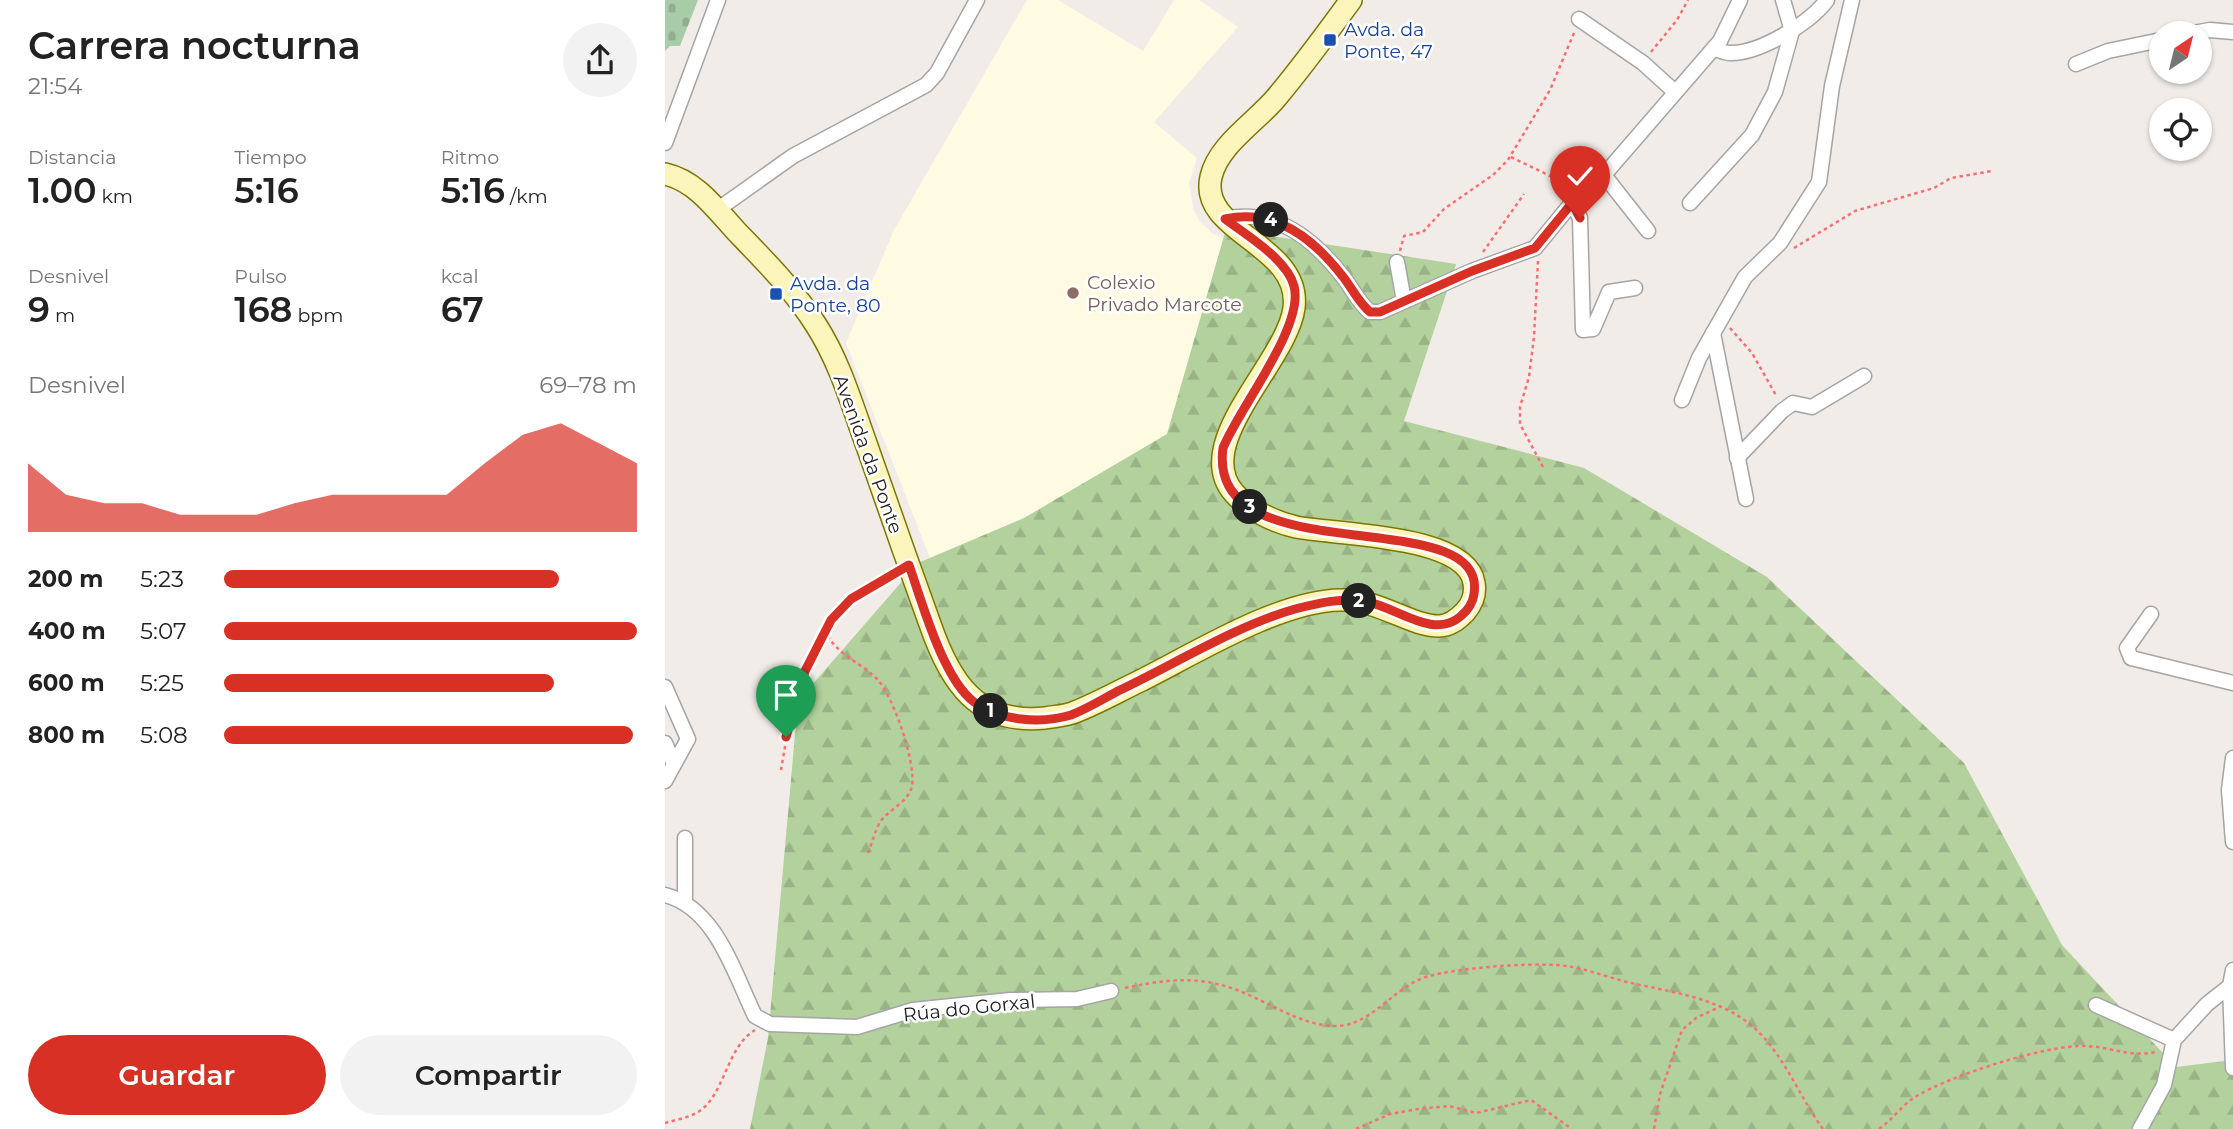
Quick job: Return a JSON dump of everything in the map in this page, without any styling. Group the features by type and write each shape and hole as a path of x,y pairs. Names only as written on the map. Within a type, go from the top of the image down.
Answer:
{"street":[{"path":"665,144 718,0"},
{"path":"717,210 793,156 926,85 937,73 977,0"},
{"name":"Avenida da Ponte","path":"665,174 697,189 789,287 819,329 847,392 935,640 958,684 974,702 996,713 1022,720 1070,715 1275,615 1327,601 1369,602 1436,627 1450,624 1463,615 1471,604 1475,581 1469,569 1458,558 1407,542 1294,527 1276,521 1246,504 1224,481 1221,465 1223,448 1286,336 1294,310 1294,286 1271,254 1225,219 1216,206 1210,187 1216,163 1276,98 1352,0"},
{"path":"1225,219 1241,216 1272,220 1296,230 1322,252 1370,312 1380,312 1478,268 1535,248 1572,203 1604,175 1714,48 1732,22 1740,0"},
{"path":"1691,203 1752,135 1775,92 1792,31 1783,0"},
{"path":"1714,48 1730,54 1768,43 1803,26 1827,0"},
{"path":"1682,400 1713,333 1745,277 1780,243 1819,182 1832,86 1852,0"},
{"path":"1579,19 1643,63 1675,92"},
{"path":"2212,30 2233,32"},
{"path":"2076,64 2108,51 2149,42"},
{"path":"1604,175 1648,231"},
{"path":"1572,203 1580,218 1584,330 1593,329 1609,292 1635,288"},
{"path":"1397,262 1404,301"},
{"path":"1713,333 1747,499"},
{"path":"1737,458 1786,408 1793,404 1812,407 1864,376"},
{"path":"2151,614 2127,648 2131,658 2233,682"},
{"path":"665,687 688,739 665,781"},
{"path":"665,743 674,764"},
{"path":"2233,758 2229,789 2233,842"},
{"path":"685,838 685,900"},
{"path":"665,895 685,900 711,927 755,1016 770,1024"},
{"path":"2140,1129 2164,1084 2174,1040 2232,976"},
{"path":"2232,976 2233,1068"},
{"name":"Rúa do Gorxal","path":"770,1024 857,1027 913,1010 1010,1000 1077,999 1111,991"},
{"path":"2096,1005 2174,1040"}],"path":[{"path":"1643,63 1677,20 1688,0"},
{"path":"1397,262 1404,236 1423,232 1444,209 1493,175 1511,157 1533,114 1551,90 1579,19"},
{"path":"1511,157 1583,192"},
{"path":"1789,253 1855,211 1934,188 1951,178 1992,171"},
{"path":"1478,268 1480,257 1524,194"},
{"path":"1535,248 1539,256 1534,337 1529,377 1520,407 1520,424 1544,469"},
{"path":"1721,318 1752,353 1772,393 1786,408"},
{"path":"781,770 805,671 815,646 827,634 831,620 851,599 909,565"},
{"path":"827,634 832,645 879,681 894,705 903,729 912,786 907,796 880,822 868,853"},
{"path":"1111,991 1174,978 1212,982 1235,989 1302,1021 1341,1026 1359,1022 1412,984 1428,976 1525,965 1556,965 1582,969 1721,1006 1736,1013 1766,1041 1803,1093 1823,1129"},
{"path":"1654,1129 1669,1063 1682,1030 1696,1018 1721,1006"},
{"path":"665,1123 697,1113 706,1105 736,1046 752,1031 770,1024"},
{"path":"1879,1129 1915,1097 2016,1058 2054,1048 2084,1046 2135,1055 2154,1052 2174,1040"},
{"path":"1356,1129 1390,1114 1418,1109 1449,1106 1476,1113 1531,1100 1572,1129"}],"shaded area":[{"name":"Colexio Privado Marcote","path":"1027,0 1058,0 1143,51 1174,0 1199,0 1238,27 1154,122 1197,158 1189,183 1193,208 1200,222 1213,234 1241,245 1173,504 937,576 846,343 894,230"}],"green space":[{"path":"665,0 698,0 680,46 670,46 665,51"},
{"path":"1226,229 1456,264 1404,421 1584,468 1767,577 1964,763 2062,945 2176,1067 2233,1060 2233,1129 750,1129 768,1038 798,701 918,563 1024,518 1167,434"}],"place":[{"name":"Avda. da Ponte, 47","path":"1330,40"},
{"name":"Colexio Privado Marcote","path":"1073,293"},
{"name":"Avda. da Ponte, 80","path":"776,294"}],"route":[{"path":"786,737 805,671 815,646 827,634 831,620 851,599 909,565 935,640 958,684 974,702 996,713 1022,720 1070,715 1275,615 1327,601 1369,602 1436,627 1450,624 1463,615 1471,604 1474,593 1475,581 1469,569 1458,558 1407,542 1294,527 1276,521 1246,504 1224,481 1221,465 1223,448 1230,430 1286,336 1294,310 1294,286 1271,254 1225,219 1241,216 1272,220 1296,230 1322,252 1362,305 1370,312 1380,312 1472,271 1535,248 1572,203 1578,209 1580,218"}]}
